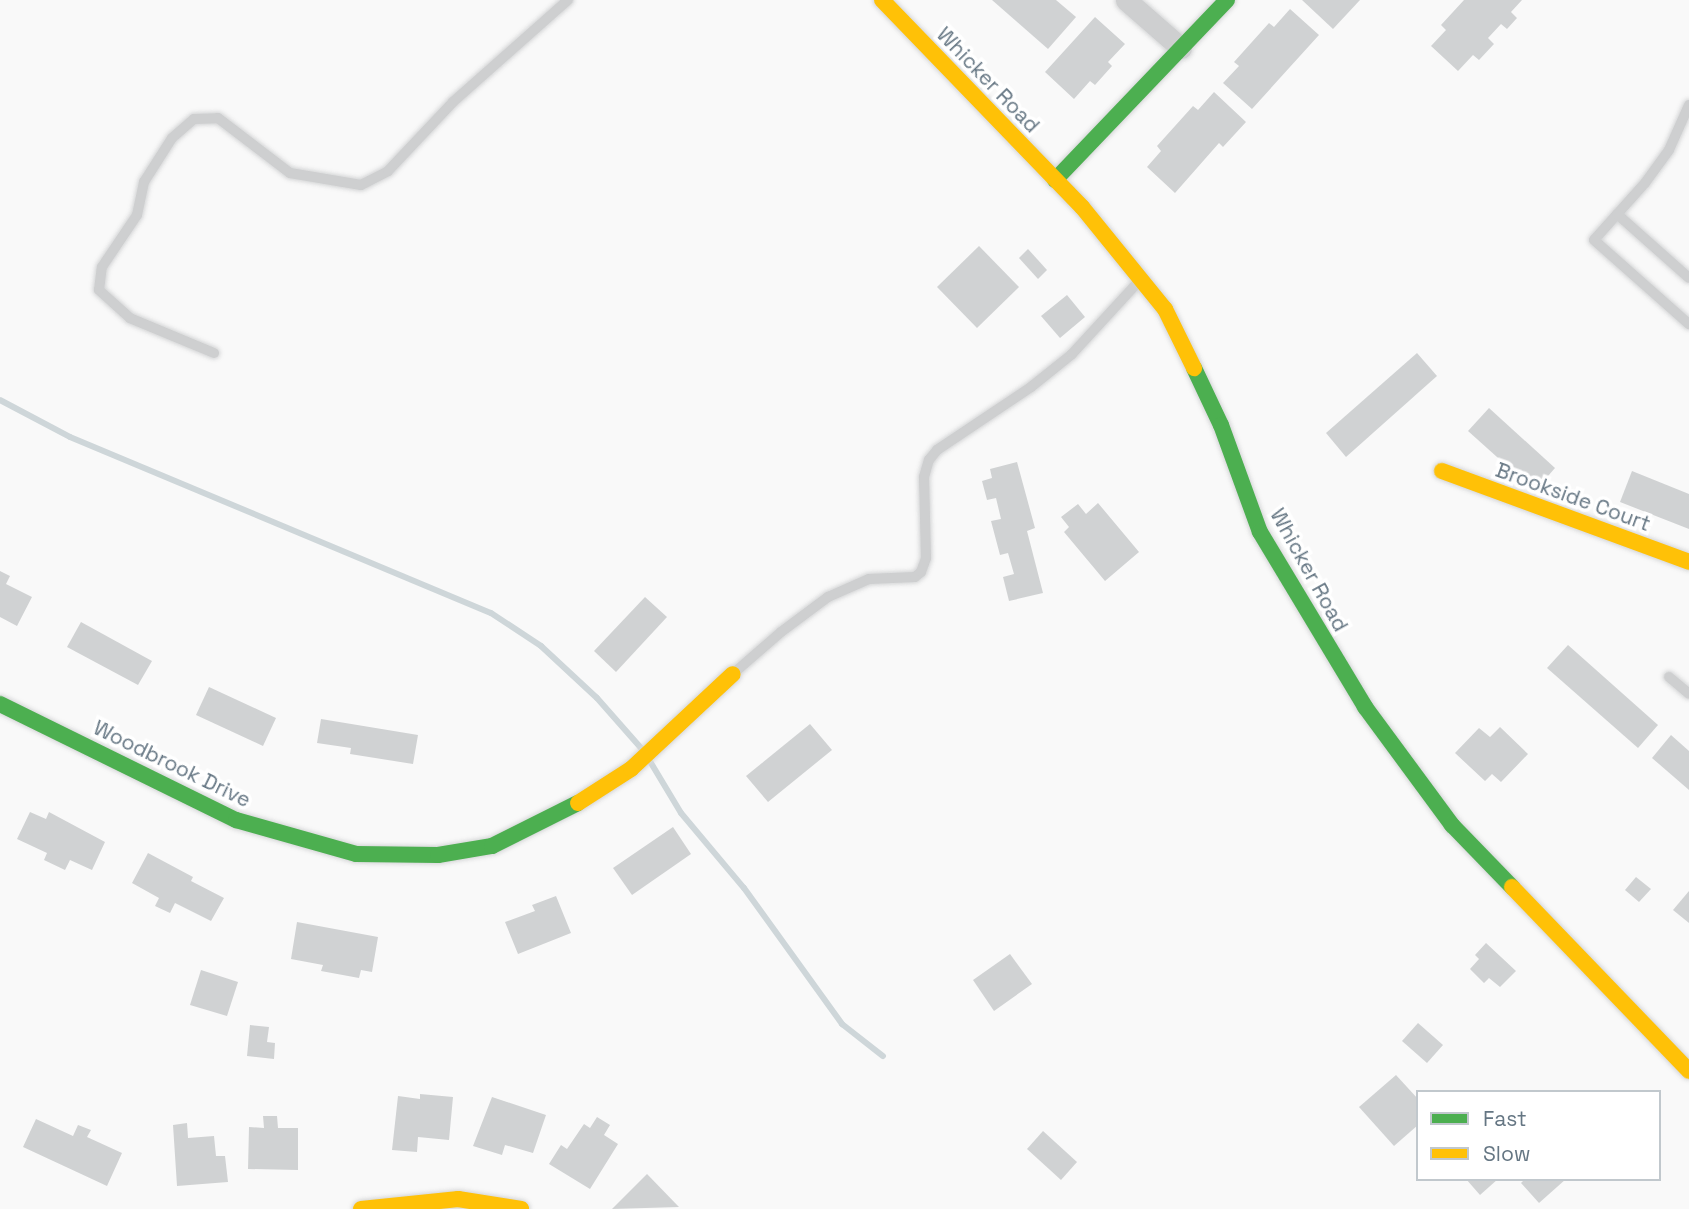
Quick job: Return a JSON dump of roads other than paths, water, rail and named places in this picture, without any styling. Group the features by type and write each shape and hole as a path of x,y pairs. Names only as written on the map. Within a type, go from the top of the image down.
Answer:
{"street":[{"name":"Whicker Road","path":"882,0 1055,180 1164,309 1221,425 1260,533 1365,708 1452,825 1689,1071"},
{"path":"1126,0 1181,48"},
{"path":"1055,180 1227,0"},
{"name":"Brookside Court","path":"1442,471 1689,562"},
{"name":"Woodbrook Drive","path":"0,704 236,820 356,854 438,855 492,846 569,809 631,769 733,674"},
{"path":"361,1209 458,1199 520,1209"}],"lane":[{"path":"214,353 130,318 99,290 102,268 137,215 144,182 172,138 194,119 218,118 290,173 361,185 388,171 453,102 568,0"},
{"path":"1689,105 1669,150 1594,240 1689,324"},
{"path":"1617,214 1689,278"},
{"path":"733,674 781,632 828,597 869,579 915,577 921,572 926,558 924,477 929,460 937,450 1031,387 1072,354 1140,279"},
{"path":"1669,677 1689,694"}],"waterway":[{"path":"0,400 70,437 491,613 541,646 597,698 641,748"},
{"path":"651,763 681,813 744,888 842,1024 883,1056"}]}
